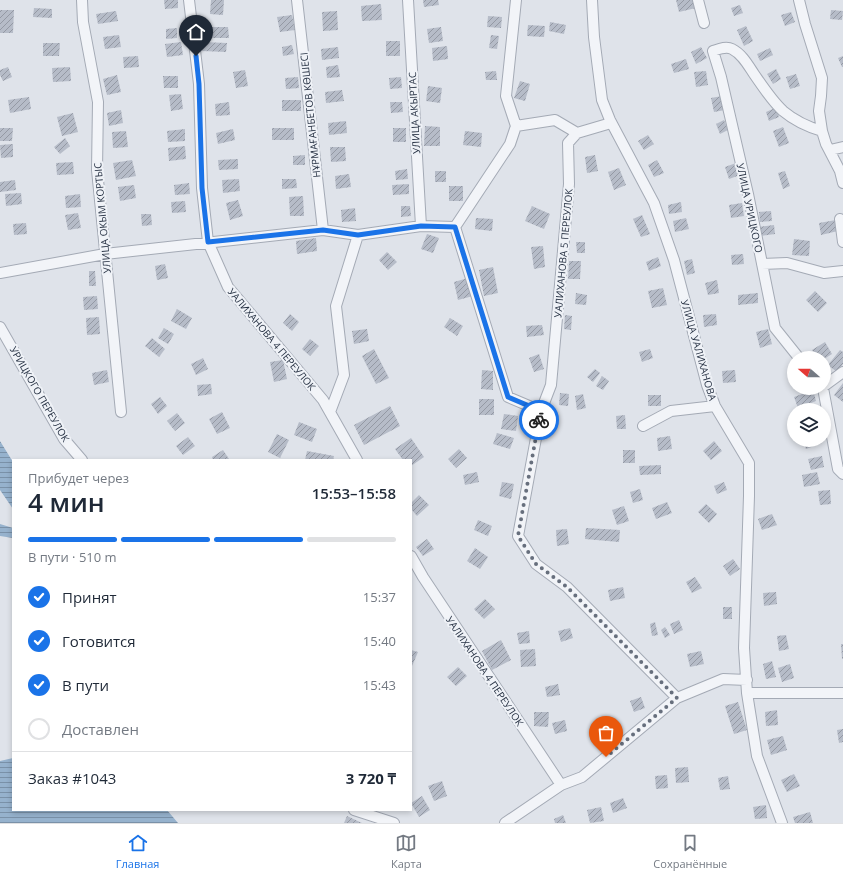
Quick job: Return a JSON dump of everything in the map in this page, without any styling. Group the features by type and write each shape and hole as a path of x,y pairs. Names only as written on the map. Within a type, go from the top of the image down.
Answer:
{"street":[{"name":"УЛИЦА ОКЫМ КОРТЫС","path":"82,0 83,22 98,102 96,170 121,412"},
{"name":"УАЛИХАНОВА 4 ПЕРЕУЛОК","path":"189,0 199,84 202,188 208,242 228,287 323,400 356,459"},
{"name":"НҰРМАҒАНБЕТОВ КӨШЕСІ","path":"297,0 323,230"},
{"name":"УЛИЦА АКЫРТАС","path":"408,0 421,226"},
{"path":"455,227 510,144 516,126 506,96 516,0"},
{"name":"УЛИЦА УАЛИХАНОВА","path":"592,0 594,37 602,100 611,123 654,203 674,260 707,385 715,406 748,463 750,496 744,648 747,693 757,756 782,823"},
{"path":"698,0 704,23"},
{"path":"799,0 822,78 819,111 822,131 826,144 840,171 843,183"},
{"name":"УЛИЦА УРИЦКОГО","path":"793,351 775,328 748,194 721,77 713,51 724,48 732,49 743,58 773,100 783,111 795,120 809,127 822,131"},
{"path":"516,126 555,120 577,133 611,123"},
{"name":"УАЛИХАНОВА 5 ПЕРЕУЛОК","path":"577,133 568,143 569,184 552,385 541,411 518,536 536,564 567,587 677,698"},
{"path":"830,150 843,147"},
{"path":"840,220 843,242"},
{"path":"0,273 105,254 323,230 358,235 421,226 455,227"},
{"path":"455,227 508,397 541,411"},
{"path":"330,412 344,375 336,306 358,235"},
{"path":"762,264 786,263 824,273 843,271"},
{"name":"УРИЦКОГО ПЕРЕУЛОК","path":"0,327 64,439 81,459"},
{"path":"831,381 843,372"},
{"path":"824,395 838,469 843,474"},
{"path":"643,426 671,410 715,406"},
{"name":"УАЛИХАНОВА 4 ПЕРЕУЛОК","path":"412,558 423,577 561,786"},
{"path":"412,576 423,577"},
{"path":"505,823 561,786 582,777 677,698 723,679 747,680"},
{"path":"747,693 843,693"},
{"path":"357,811 394,823"}],"water":[{"path":"0,441 12,460 12,508 0,490"},
{"path":"0,524 12,528 12,538 0,536"},
{"path":"12,758 12,811 168,811 178,823 0,823 0,761"}],"building":[{"path":"164,0 178,0 178,8 165,9"},
{"path":"211,0 224,0 223,15 210,14"},
{"path":"423,0 438,0 439,5 424,7"},
{"path":"676,0 694,0 696,8 679,12"},
{"path":"381,4 382,20 362,21 361,6"},
{"path":"740,5 743,13 734,16 731,8"},
{"path":"34,8 52,9 52,18 33,17"},
{"path":"0,10 14,10 13,33 0,33"},
{"path":"831,10 843,11 842,20 830,19"},
{"path":"116,11 118,21 98,24 96,14"},
{"path":"337,11 338,30 323,31 322,12"},
{"path":"791,12 795,22 785,26 781,15"},
{"path":"292,15 295,30 280,32 277,17"},
{"path":"488,16 502,17 501,28 487,27"},
{"path":"550,22 566,25 564,34 549,31"},
{"path":"528,25 545,26 544,37 527,36"},
{"path":"746,26 753,41 744,46 737,30"},
{"path":"211,27 228,27 229,38 211,38"},
{"path":"441,27 443,41 429,43 427,29"},
{"path":"177,28 177,38 166,39 166,29"},
{"path":"119,35 121,47 105,49 103,37"},
{"path":"491,35 499,36 497,49 489,48"},
{"path":"386,41 400,41 400,56 386,56"},
{"path":"181,42 183,55 167,57 165,44"},
{"path":"203,42 227,43 226,52 202,51"},
{"path":"43,43 60,43 59,56 43,56"},
{"path":"292,45 294,54 283,56 282,47"},
{"path":"447,46 448,59 433,61 432,48"},
{"path":"338,47 339,58 322,60 321,49"},
{"path":"701,47 707,58 696,64 691,52"},
{"path":"770,48 773,55 760,61 757,54"},
{"path":"138,56 139,67 124,68 123,57"},
{"path":"843,56 843,67 842,67 838,58"},
{"path":"686,59 689,69 674,73 671,64"},
{"path":"338,65 340,77 327,78 326,67"},
{"path":"8,67 12,77 3,81 0,75 0,70"},
{"path":"70,67 71,81 53,82 52,68"},
{"path":"776,69 781,79 773,84 767,74"},
{"path":"245,70 248,86 236,88 233,72"},
{"path":"496,71 497,80 486,80 485,72"},
{"path":"706,71 708,85 696,87 694,72"},
{"path":"796,74 800,86 790,89 786,77"},
{"path":"117,75 121,92 107,95 103,79"},
{"path":"163,76 178,76 178,88 164,88"},
{"path":"298,77 299,88 286,89 285,78"},
{"path":"401,77 402,88 390,89 389,78"},
{"path":"520,81 530,84 525,101 514,98"},
{"path":"428,86 442,88 440,103 426,101"},
{"path":"342,90 344,101 326,103 325,92"},
{"path":"181,94 183,109 171,111 169,95"},
{"path":"722,96 725,110 714,112 711,98"},
{"path":"29,97 31,109 10,113 8,100"},
{"path":"282,100 301,100 301,111 282,111"},
{"path":"229,102 230,115 216,116 215,104"},
{"path":"390,102 402,102 403,112 391,113"},
{"path":"775,108 779,117 769,121 766,112"},
{"path":"121,110 123,123 109,126 107,113"},
{"path":"73,113 78,132 62,136 57,117"},
{"path":"724,120 728,130 720,134 716,124"},
{"path":"346,121 347,133 329,135 328,123"},
{"path":"425,126 440,127 440,146 424,146"},
{"path":"783,127 789,143 779,147 773,131"},
{"path":"0,128 13,128 12,141 0,141"},
{"path":"272,128 294,128 294,140 272,140"},
{"path":"393,128 406,128 406,142 393,142"},
{"path":"185,129 185,141 168,142 167,131"},
{"path":"233,129 235,140 218,144 216,133"},
{"path":"126,131 128,147 113,148 112,132"},
{"path":"465,131 482,133 481,147 463,145"},
{"path":"648,135 654,144 644,150 638,141"},
{"path":"65,138 70,146 60,154 54,147"},
{"path":"13,144 13,157 1,158 0,145"},
{"path":"185,146 186,159 169,161 168,148"},
{"path":"330,147 345,147 346,161 331,162"},
{"path":"305,155 305,165 293,165 293,156"},
{"path":"595,155 598,171 587,173 585,157"},
{"path":"238,159 238,169 219,170 218,160"},
{"path":"132,160 136,176 116,180 113,163"},
{"path":"657,160 664,173 654,177 648,165"},
{"path":"73,162 74,174 57,175 56,163"},
{"path":"736,163 740,175 729,179 725,167"},
{"path":"619,168 626,185 614,190 608,172"},
{"path":"407,169 408,179 396,180 395,171"},
{"path":"435,171 446,171 446,182 435,182"},
{"path":"785,171 790,186 783,189 778,173"},
{"path":"349,174 351,187 336,189 335,176"},
{"path":"239,179 240,191 223,193 222,180"},
{"path":"282,179 296,179 297,188 282,189"},
{"path":"15,180 16,190 0,192 0,182"},
{"path":"189,183 190,194 175,195 174,185"},
{"path":"409,184 409,194 393,195 392,185"},
{"path":"134,185 136,198 120,201 118,187"},
{"path":"449,186 463,186 463,201 449,201"},
{"path":"21,193 22,204 6,206 5,194"},
{"path":"80,194 81,207 66,208 65,196"},
{"path":"303,196 304,216 290,216 289,197"},
{"path":"238,200 243,216 230,220 226,203"},
{"path":"185,201 186,212 172,213 171,202"},
{"path":"681,202 682,212 669,214 668,205"},
{"path":"742,203 744,216 731,218 729,205"},
{"path":"401,206 410,206 411,216 401,217"},
{"path":"532,206 550,214 544,229 525,221"},
{"path":"355,208 356,221 342,222 341,210"},
{"path":"771,211 772,221 760,222 759,212"},
{"path":"78,213 81,228 68,230 65,215"},
{"path":"141,214 151,214 152,225 142,226"},
{"path":"642,215 650,234 641,237 633,219"},
{"path":"476,218 493,219 492,231 475,229"},
{"path":"686,218 689,229 675,232 673,221"},
{"path":"836,220 838,231 821,235 819,223"},
{"path":"26,223 27,234 14,235 13,224"},
{"path":"774,225 775,234 759,236 758,227"},
{"path":"427,234 439,238 433,253 421,249"},
{"path":"316,238 317,251 297,254 296,241"},
{"path":"794,239 810,241 809,256 792,255"},
{"path":"576,242 585,242 585,253 577,253"},
{"path":"543,246 545,267 534,269 531,247"},
{"path":"387,252 397,262 388,270 379,260"},
{"path":"743,254 744,264 732,265 731,255"},
{"path":"658,257 661,266 649,271 646,262"},
{"path":"692,259 695,273 687,275 684,261"},
{"path":"569,261 581,261 580,279 568,279"},
{"path":"165,264 168,278 157,280 155,266"},
{"path":"493,267 498,293 484,296 479,270"},
{"path":"89,271 95,271 96,286 89,286"},
{"path":"468,278 473,296 458,300 454,282"},
{"path":"717,280 719,293 708,295 705,283"},
{"path":"663,288 667,305 652,308 648,291"},
{"path":"815,291 827,303 818,312 806,300"},
{"path":"576,293 587,295 586,305 575,304"},
{"path":"758,293 758,303 738,305 738,295"},
{"path":"97,296 98,309 84,310 83,297"},
{"path":"177,309 192,318 186,329 171,321"},
{"path":"290,314 299,322 292,331 283,323"},
{"path":"716,314 717,325 704,327 703,315"},
{"path":"565,315 572,316 571,330 564,329"},
{"path":"99,317 100,334 87,335 86,318"},
{"path":"450,318 463,326 457,336 444,327"},
{"path":"542,325 544,335 527,337 526,326"},
{"path":"164,328 174,334 168,344 158,338"},
{"path":"367,329 369,341 354,344 352,331"},
{"path":"768,329 772,344 760,348 756,332"},
{"path":"152,338 165,349 159,357 145,346"},
{"path":"310,339 319,346 310,356 302,349"},
{"path":"825,342 830,351 813,351"},
{"path":"374,349 389,378 376,384 362,356"},
{"path":"650,349 653,358 642,362 639,352"},
{"path":"840,350 843,352 843,364 837,372 831,367 831,361"},
{"path":"539,354 544,369 534,372 529,358"},
{"path":"203,358 208,369 196,375 191,364"},
{"path":"283,360 287,379 274,382 270,362"},
{"path":"595,369 600,373 593,382 587,377"},
{"path":"107,370 109,382 94,385 92,373"},
{"path":"482,370 493,371 493,390 481,389"},
{"path":"735,370 736,382 723,383 722,371"},
{"path":"602,376 609,381 603,390 596,386"},
{"path":"843,383 843,402 834,395"},
{"path":"211,384 212,394 198,396 197,385"},
{"path":"560,393 569,394 568,406 559,405"},
{"path":"583,394 586,408 577,410 575,396"},
{"path":"648,395 661,395 661,406 648,406"},
{"path":"799,395 814,395 816,401 811,403 796,403 794,397"},
{"path":"160,397 167,406 158,414 151,404"},
{"path":"479,399 494,399 494,415 479,415"},
{"path":"390,406 400,426 364,445 354,425"},
{"path":"222,412 230,428 217,434 209,419"},
{"path":"177,413 185,423 175,431 167,421"},
{"path":"504,414 518,416 516,431 501,429"},
{"path":"625,415 626,429 617,429 616,416"},
{"path":"299,422 317,429 312,442 294,435"},
{"path":"497,433 514,438 510,449 493,444"},
{"path":"277,434 289,440 280,458 268,452"},
{"path":"670,436 672,449 658,451 657,438"},
{"path":"188,437 195,446 183,455 176,446"},
{"path":"411,438 424,457 412,465 412,459 402,459 395,449"},
{"path":"714,441 722,451 711,460 703,451"},
{"path":"459,449 467,458 456,468 448,459"},
{"path":"223,450 229,459 213,459 212,457"},
{"path":"623,450 635,450 635,463 623,463"},
{"path":"307,451 334,456 333,459 305,459"},
{"path":"822,456 824,467 811,470 808,459"},
{"path":"661,465 661,474 640,475 639,466"},
{"path":"477,472 479,482 465,485 463,475"},
{"path":"817,472 820,484 804,487 802,475"},
{"path":"502,482 514,484 511,499 499,496"},
{"path":"724,482 727,490 717,494 714,486"},
{"path":"640,489 643,500 633,503 630,492"},
{"path":"830,490 831,504 820,505 818,491"},
{"path":"419,495 429,505 417,516 412,510 412,502"},
{"path":"667,502 672,513 656,519 652,508"},
{"path":"706,504 717,514 709,523 698,512"},
{"path":"624,506 629,521 617,525 612,510"},
{"path":"772,514 777,525 762,530 758,519"},
{"path":"478,520 492,526 488,536 474,530"},
{"path":"586,528 620,530 619,542 585,539"},
{"path":"567,529 569,544 557,546 556,530"},
{"path":"427,539 434,549 423,556 416,547"},
{"path":"475,548 488,557 480,569 467,561"},
{"path":"733,559 740,569 730,576 723,566"},
{"path":"695,577 702,588 692,593 686,582"},
{"path":"623,587 625,598 610,601 608,590"},
{"path":"776,592 777,604 764,606 763,593"},
{"path":"485,599 495,609 484,619 474,609"},
{"path":"723,607 732,607 732,619 723,619"},
{"path":"679,620 683,630 674,634 670,624"},
{"path":"655,622 658,635 652,636 650,624"},
{"path":"665,627 670,635 665,638 661,630"},
{"path":"570,628 573,638 561,642 558,631"},
{"path":"529,631 530,643 519,644 517,633"},
{"path":"786,635 789,649 779,651 777,636"},
{"path":"501,640 511,660 492,670 482,651"},
{"path":"841,644 843,644 843,659 842,659"},
{"path":"535,649 536,666 521,667 520,650"},
{"path":"412,650 418,652 412,666"},
{"path":"701,651 704,664 690,667 687,654"},
{"path":"772,661 776,677 766,679 763,664"},
{"path":"790,664 794,678 782,682 778,668"},
{"path":"458,667 467,676 456,686 447,677"},
{"path":"558,684 560,695 547,697 545,687"},
{"path":"641,697 645,708 634,712 630,701"},
{"path":"738,702 747,730 734,734 725,706"},
{"path":"777,710 778,725 766,726 765,712"},
{"path":"534,712 549,712 548,727 534,726"},
{"path":"565,720 567,731 555,734 552,723"},
{"path":"598,725 611,733 604,744 591,736"},
{"path":"843,729 843,742 839,743 837,730"},
{"path":"783,736 787,750 771,755 767,740"},
{"path":"688,767 689,782 676,783 675,768"},
{"path":"794,774 800,786 787,792 781,780"},
{"path":"667,775 668,788 656,789 655,776"},
{"path":"728,776 730,789 720,790 718,778"},
{"path":"442,781 447,796 434,801 428,786"},
{"path":"422,796 430,810 419,817 412,802"},
{"path":"623,798 627,808 613,813 610,803"},
{"path":"766,805 767,818 755,819 753,807"},
{"path":"601,807 604,821 590,823 587,810"},
{"path":"810,812 813,823 795,823 793,817"},
{"path":"563,815 566,823 555,823 554,819"},
{"path":"347,816 362,823 344,823"}],"way so far":[{"path":"539,420 518,536 536,564 567,587 677,698 606,757"}],"route":[{"path":"196,56 199,84 202,188 208,242 323,230 358,235 421,226 455,227 508,397 541,411 539,420"}]}
